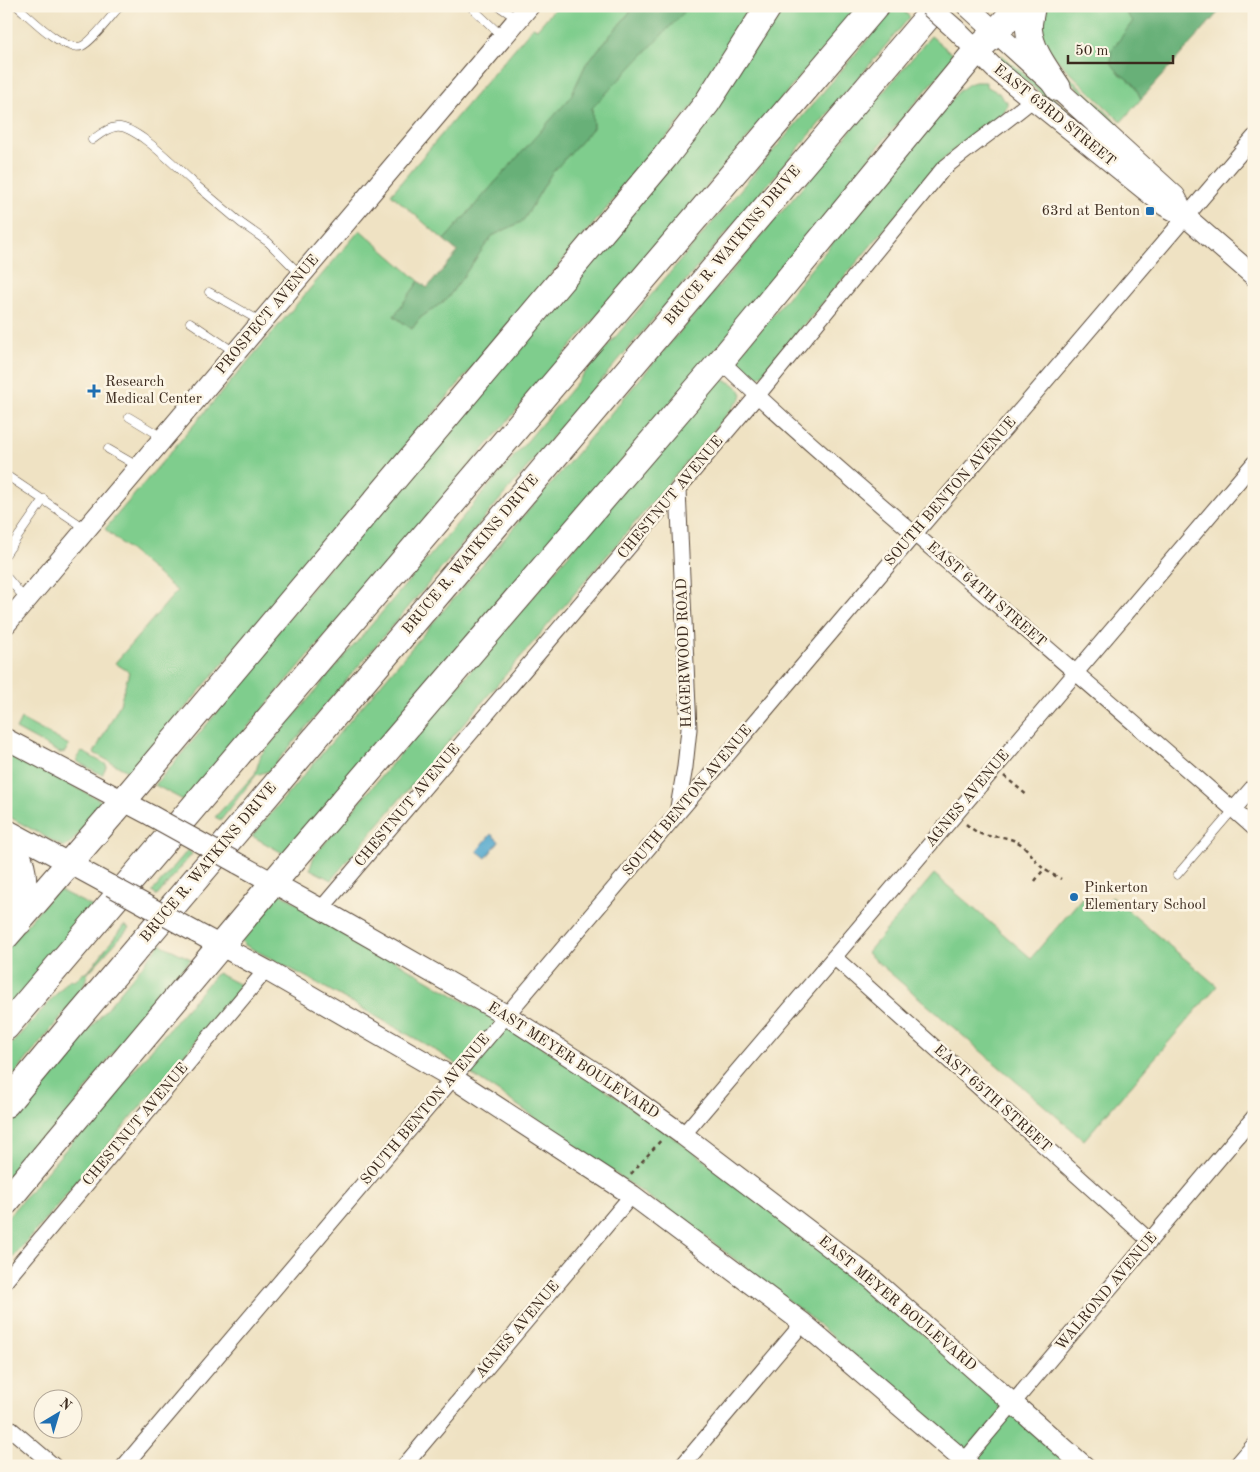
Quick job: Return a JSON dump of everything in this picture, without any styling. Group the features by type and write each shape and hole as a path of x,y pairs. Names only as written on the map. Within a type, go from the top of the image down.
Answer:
{"highway":[{"path":"12,929 124,800 665,157 707,102 769,6"},
{"path":"6,1027 876,6"},
{"name":"BRUCE R. WATKINS DRIVE","path":"6,1104 937,6"},
{"path":"6,1202 221,945 721,362 977,50 996,32 1018,6"},
{"path":"1032,6 1029,30 1032,41 1039,57 1058,88"},
{"path":"6,834 16,849 22,864 24,880 12,929"}],"main road":[{"name":"EAST 63RD STREET","path":"930,6 995,69 1032,100 1166,206 1186,217 1254,276"},
{"name":"EAST 63RD STREET","path":"969,8 1175,196 1186,217"},
{"name":"PROSPECT AVENUE","path":"6,624 524,13"},
{"name":"EAST MEYER BOULEVARD","path":"6,739 124,800 321,909 506,1015 608,1082 674,1134 872,1279 1084,1466"},
{"path":"6,829 266,970 453,1078 630,1186 803,1323 965,1464"}],"street":[{"name":"CHESTNUT AVENUE","path":"321,909 678,490 943,169 975,142 1012,117 1032,100"},
{"name":"SOUTH BENTON AVENUE","path":"124,1466 1254,137"},
{"name":"EAST 64TH STREET","path":"721,362 757,396 1254,828"},
{"name":"AGNES AVENUE","path":"674,1134 834,957 1254,463"},
{"name":"HAGERWOOD ROAD","path":"676,815 686,767 689,729 678,490"},
{"path":"1233,810 1254,786"},
{"name":"EAST 65TH STREET","path":"834,957 1150,1241"},
{"name":"CHESTNUT AVENUE","path":"6,1280 266,970"},
{"name":"WALROND AVENUE","path":"965,1464 1012,1403 1254,1117"},
{"name":"AGNES AVENUE","path":"404,1466 630,1186"},
{"path":"682,1466 803,1323"},
{"path":"6,1425 54,1466"},
{"path":"1236,1466 1254,1445"}],"lane":[{"path":"18,6 54,37 72,46 81,46 88,42 120,6"},
{"path":"470,6 503,37"},
{"path":"498,6 524,13"},
{"path":"92,140 116,126 126,128 141,136 231,215 268,242 302,275"},
{"path":"208,292 261,322"},
{"path":"190,322 236,353"},
{"path":"129,417 164,438"},
{"path":"108,448 139,467"},
{"path":"6,474 86,529"},
{"path":"6,554 44,499"},
{"path":"6,576 26,600"},
{"path":"1178,875 1233,810"}],"path":[{"path":"1003,775 1028,796"},
{"path":"965,821 976,832 984,836 1013,840 1026,848 1044,869 1061,879"},
{"path":"1035,881 1044,869"},
{"path":"630,1186 674,1134"}],"green space":[{"path":"557,6 635,6 586,64 570,98 444,240 391,194 533,27 537,29"},
{"path":"635,6 686,6 685,11 592,108 593,128 551,174 523,221 492,236 447,299 420,318 412,329 394,316 419,281 427,288 458,252 444,240 570,98 586,64"},
{"path":"686,6 759,6 699,99 132,771 129,772 94,753 120,704 129,672 115,663 177,591 105,529 360,230 419,281 394,316 412,329 420,318 447,299 492,236 523,221 551,174 593,128 592,108 684,11"},
{"path":"781,6 860,6 185,801 155,785 231,696 284,623"},
{"path":"896,6 910,17 269,771 256,775 221,820 215,817 255,774 261,755"},
{"path":"1039,6 1120,6 1134,21 1111,51 1119,73 1134,84 1141,99 1121,122 1048,51 1037,20"},
{"path":"1120,6 1224,6 1141,99 1134,84 1119,73 1111,63 1111,51 1133,21"},
{"path":"931,36 955,56 874,152 821,225 288,856 252,836"},
{"path":"1044,52 1119,124 1118,126 1056,68"},
{"path":"1001,55 1049,94 1114,152 998,59"},
{"path":"975,82 986,82 986,86 999,93 1003,100 1007,101 1003,114 964,141 942,161 762,375 753,377 745,374 740,368 737,358 958,92"},
{"path":"720,380 730,382 736,386 742,394 741,398 331,880 310,869 314,856 710,387"},
{"path":"21,719 69,745 65,752 60,753 16,729"},
{"path":"6,750 102,801 103,804 99,810 70,844 65,847 60,845 6,815"},
{"path":"81,751 107,765 102,775 78,762 77,758"},
{"path":"188,850 192,854 157,896 152,892"},
{"path":"934,874 1031,958 1086,893 1103,908 1112,897 1217,986 1084,1140 867,953"},
{"path":"57,889 95,908 6,1011 6,949"},
{"path":"278,892 564,1060 690,1149 866,1285 1075,1466 982,1466 813,1320 702,1234 432,1048 310,979 245,945 241,940"},
{"path":"124,925 129,928 88,973 82,991 6,1085 6,1050 70,979 75,981 82,974 88,972"},
{"path":"160,944 191,959 112,1054 64,1121 6,1189 6,1132"},
{"path":"217,973 242,986 6,1266 6,1219"}],"water":[{"path":"491,834 499,841 486,858 477,851"}],"place":[{"name":"63rd at Benton","path":"1150,211"},
{"name":"Research Medical Center","path":"94,391"},
{"name":"Pinkerton Elementary School","path":"1074,897"}]}
